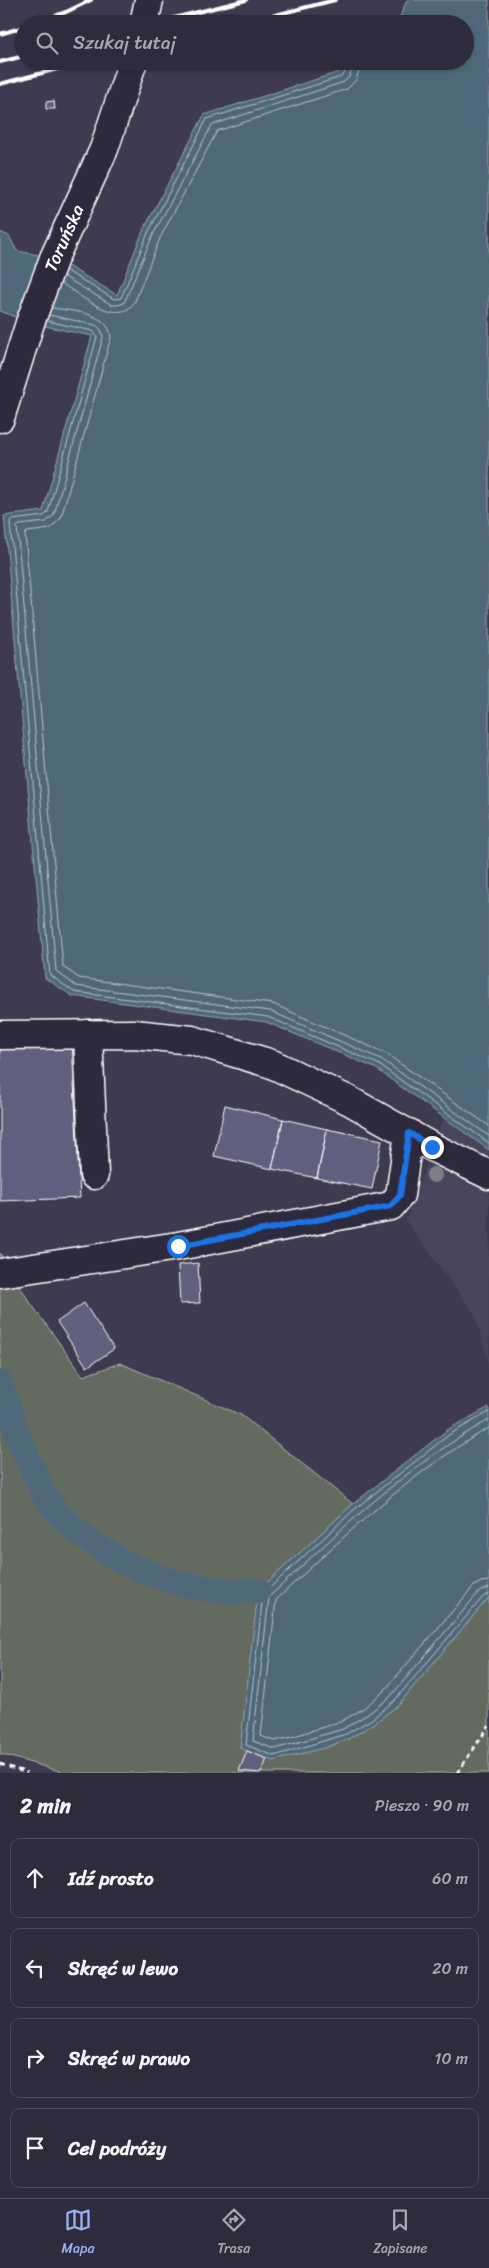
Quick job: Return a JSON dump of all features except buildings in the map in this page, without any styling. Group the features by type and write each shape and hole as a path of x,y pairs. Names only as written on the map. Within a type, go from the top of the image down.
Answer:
{"street":[{"path":"146,15 150,0"},
{"name":"Toruńska","path":"0,418 30,323 54,258 104,149 130,70"},
{"path":"88,1034 94,1175"},
{"path":"0,1035 134,1034 192,1040 272,1064 350,1100 489,1175"},
{"path":"0,1273 178,1246 391,1206 400,1195 409,1133"}],"path":[{"path":"457,1773 489,1726"},
{"path":"0,1764 27,1773"}],"shaded area":[{"path":"444,1116 489,1150 489,1365 475,1315 406,1221"},
{"path":"0,1253 27,1298 83,1376 120,1363 241,1415 353,1504 258,1591 324,1748 348,1739 375,1723 398,1705 489,1597 489,1773 66,1773 0,1754"}],"water":[{"path":"407,0 489,0 489,1150 375,1068 266,1022 72,996 45,978 4,516 43,511 92,336 30,323 0,311 0,232 9,236 17,251 54,258 117,295 143,231 204,115 339,72 340,70 474,70 474,15 401,15"},
{"path":"489,1407 489,1597 398,1705 375,1723 348,1739 324,1748 273,1761 240,1748 258,1591 353,1504 447,1430"}],"waterway":[{"path":"0,1383 21,1443 44,1493 49,1502 65,1520 83,1535 102,1550 124,1562 170,1580 216,1590 258,1591"}],"railway":[{"path":"58,15 91,0"},
{"path":"186,15 246,0"},
{"path":"275,15 335,0"},
{"path":"0,34 15,30"},
{"path":"0,62 15,58"},
{"path":"0,84 54,70"}],"route":[{"path":"178,1246 391,1206 400,1195 409,1133 432,1147"}]}
